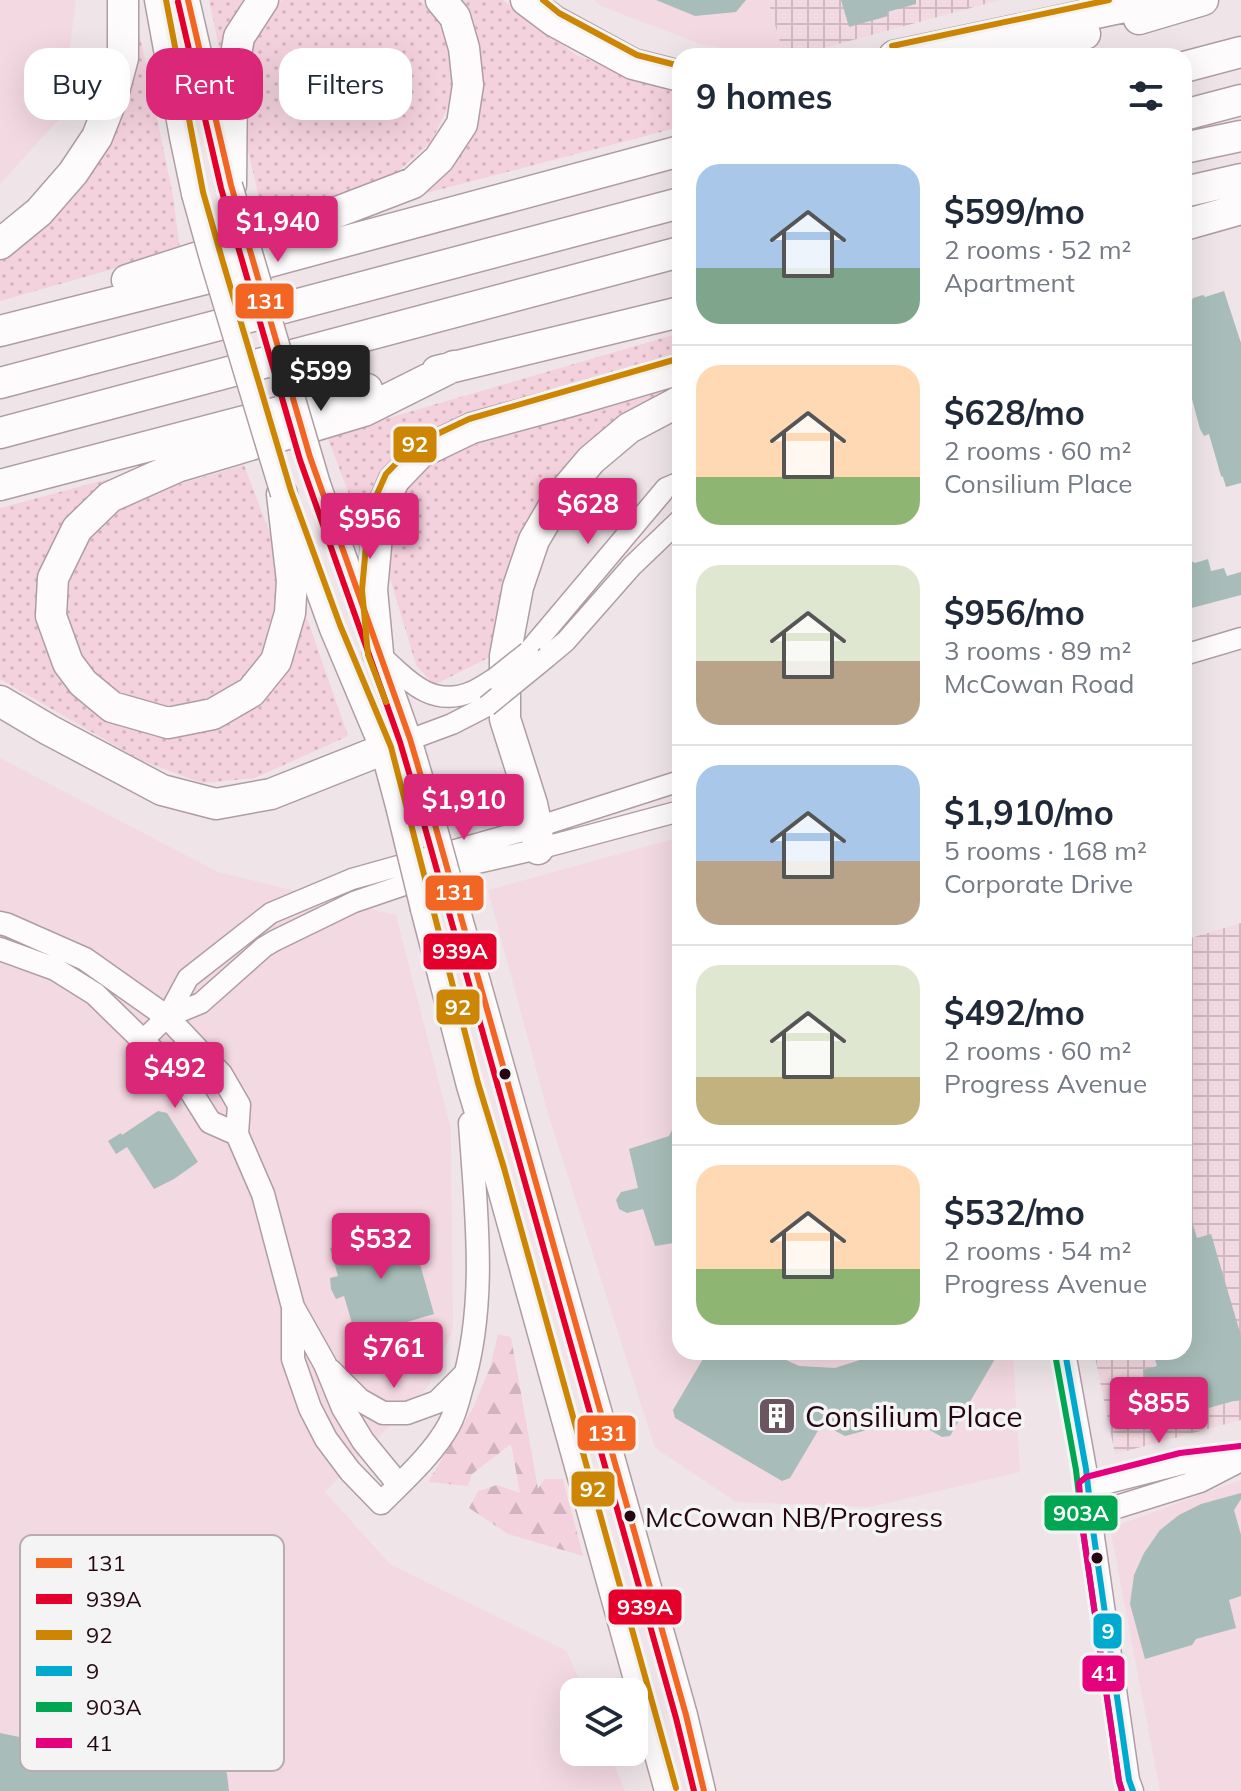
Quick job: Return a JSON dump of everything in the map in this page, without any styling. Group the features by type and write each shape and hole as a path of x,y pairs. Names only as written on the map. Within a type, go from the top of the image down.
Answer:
{"highway":[{"path":"0,244 39,212 73,173 97,137 123,58 123,0"},
{"path":"231,185 232,79 239,37 263,0"},
{"path":"0,321 332,214 413,183 439,159 462,124 468,85 464,48 455,17 441,0"},
{"path":"526,0 554,21 633,64 672,74"},
{"path":"932,48 1157,0"},
{"path":"1038,48 1203,0"},
{"path":"1192,65 1241,52"},
{"path":"1192,113 1241,100"},
{"path":"1192,146 1241,136"},
{"path":"0,331 672,153"},
{"path":"1192,190 1241,179"},
{"path":"0,383 672,205"},
{"path":"1192,223 1241,209"},
{"path":"0,433 672,254"},
{"path":"0,485 454,366 672,314"},
{"path":"282,494 292,581 290,613 276,661 251,692 213,714 168,723 112,707 83,683 68,663 51,616 53,578 77,529 110,497 177,467 364,411 454,366"},
{"path":"378,653 372,590 379,514 394,480 420,453 472,428 672,371"},
{"path":"538,838 532,804 505,719 505,656 518,587 534,540 566,489 591,460 629,428 672,405"},
{"path":"0,701 162,790 216,804 271,794 396,744"}],"main road":[{"path":"156,0 193,194 282,494 331,629 428,800 686,1715 704,1791"},
{"path":"188,0 231,185 319,484 378,653 396,744 397,806 422,909 468,1086 666,1791"},
{"path":"0,923 85,959 167,1017 221,1074 239,1105 237,1134 263,1194 293,1307 325,1364 343,1408 363,1441 399,1485"},
{"path":"0,949 55,969 95,994 185,1082 210,1122 237,1134"},
{"path":"293,1307 293,1359 310,1408 342,1461 381,1503 440,1440 457,1407 467,1371 475,1322 478,1274 468,1086"},
{"path":"325,1364 360,1400 383,1413 407,1413 437,1402 467,1371"},
{"path":"1088,1487 1182,1463 1241,1458"},
{"path":"1091,1515 1200,1481 1241,1458"}],"street":[{"path":"396,744 452,724 487,706 538,655 666,488 672,485"},
{"path":"378,653 425,693 448,697 471,692 566,641 632,566 672,528"},
{"path":"1192,653 1241,638"},
{"path":"538,838 672,784"},
{"path":"143,1040 167,1017 188,978 271,913 352,879 672,813"},
{"path":"1066,1360 1088,1487 1130,1787"}],"shaded area":[{"path":"0,0 76,0 70,48 24,48 24,120 58,120 0,184"},
{"path":"594,0 768,0 782,48 723,48 700,44 601,6"},
{"path":"768,0 1000,0 823,48 782,48"},
{"path":"0,758 218,872 396,915 451,1129 453,1329 429,1385 325,1492 390,1564 567,1651 578,1678 560,1678 560,1766 615,1766 625,1791 0,1791"},
{"path":"672,839 672,1360 1013,1360 1020,1472 870,1507 736,1502 655,1448 548,1114 488,890"},
{"path":"1241,923 1241,1420 1115,1454 1096,1360 1192,1360 1192,938"},
{"path":"1241,1480 1241,1791 1160,1791 1110,1528"}],"green space":[{"path":"209,0 244,0 222,48 219,48"},
{"path":"282,0 418,0 432,10 453,49 453,97 431,142 393,176 269,226 264,219 243,129 244,120 263,120 263,48 251,48 251,43"},
{"path":"453,0 503,0 576,55 656,84 672,86 672,129 407,198 453,150"},
{"path":"137,21 146,65 146,120 157,120 180,250 0,301 0,252 34,232 89,120 130,120 130,48 124,48"},
{"path":"672,335 672,362 397,459 359,520 327,436"},
{"path":"663,389 663,396 604,435 492,656 434,685 416,665 389,575 390,537 404,484 438,456"},
{"path":"244,465 273,541 279,585 273,636 242,686 197,706 157,711 114,698 91,672 67,632 62,586 80,545 136,497"},
{"path":"108,479 112,488 41,594 102,710 207,720 307,618 348,736 255,778 202,783 140,760 0,679 0,508"},
{"path":"498,1334 511,1337 538,1489 544,1479 563,1479 583,1556 508,1534 469,1508 478,1491 497,1485 520,1493 511,1444 472,1474 468,1486 428,1482 473,1408 490,1367"}],"building":[{"path":"656,0 746,0 736,12 695,16"},
{"path":"841,0 916,0 916,4 849,27"},
{"path":"1224,291 1241,343 1241,483 1226,487 1209,434 1204,436 1200,429 1192,399 1192,300"},
{"path":"1208,559 1211,571 1224,568 1227,576 1241,572 1241,595 1192,608 1192,561"},
{"path":"158,1111 167,1113 198,1162 154,1189 127,1147 116,1154 108,1141"},
{"path":"672,1130 672,1243 655,1246 643,1209 627,1213 619,1209 616,1200 621,1192 638,1188 629,1149 669,1136"},
{"path":"1192,1222 1197,1238 1211,1234 1241,1336 1241,1399 1158,1422 1143,1370 1157,1366 1155,1360 1192,1360"},
{"path":"409,1225 434,1314 356,1337 344,1296 336,1299 331,1289 330,1278 338,1276 330,1248"},
{"name":"Consilium Place","path":"702,1360 786,1360 799,1366 835,1368 860,1360 994,1360 950,1436 942,1437 887,1406 871,1429 845,1436 822,1424 790,1478 782,1481 675,1418 673,1410"},
{"path":"1241,1493 1234,1510 1241,1535 1241,1596 1229,1600 1236,1628 1196,1639 1192,1645 1145,1659 1130,1604 1134,1575 1144,1553 1160,1530 1179,1515 1201,1504"},
{"path":"0,1733 20,1737 20,1771 226,1771 229,1791 0,1791"}],"transit line":[{"name":"92","path":"166,0 203,192 222,259 291,491 340,625 391,747 478,1083 676,1788"},
{"name":"131","path":"188,0 231,185 310,457 410,739 428,800 686,1715 704,1791"},
{"name":"92","path":"543,0 559,13 637,55 672,64"},
{"name":"92","path":"892,46 1109,0"},
{"name":"939A","path":"178,2 221,188 300,460 400,742 418,803 694,1791"},
{"name":"92","path":"386,702 368,655 362,590 369,512 386,474 414,445 469,419 672,360"},
{"name":"903A","path":"1056,1360 1076,1470 1122,1791"},
{"name":"9","path":"1066,1360 1086,1469 1133,1791"},
{"name":"41","path":"1122,1791 1083,1531 1079,1483 1086,1477 1180,1453 1240,1446"}],"place":[{"name":"Consilium Place","path":"777,1416"},
{"name":"McCowan NB/Progress","path":"630,1516"}]}
